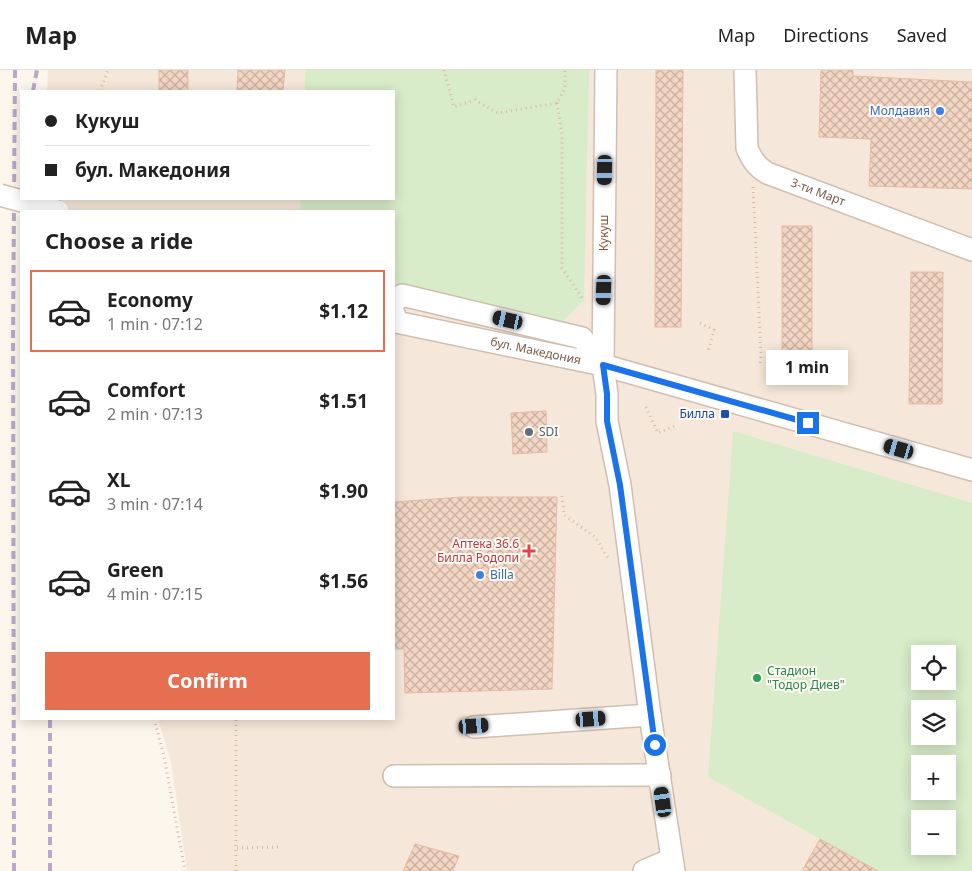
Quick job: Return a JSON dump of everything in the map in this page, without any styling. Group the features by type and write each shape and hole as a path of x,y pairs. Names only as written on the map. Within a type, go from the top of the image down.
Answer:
{"street":[{"name":"Кукуш","path":"606,70 603,365 607,394 607,421 620,485 650,715 673,865"},
{"path":"745,70 747,141 751,158"},
{"name":"3-ти Март","path":"751,158 757,167 767,173 972,250"},
{"path":"0,195 54,210"},
{"path":"395,301 402,295 582,338 603,365"},
{"name":"бул. Македония","path":"395,318 396,322 603,365 972,470"},
{"path":"474,726 650,715"},
{"path":"394,776 660,775"},
{"path":"644,871 673,865"}],"path":[{"path":"100,90 108,70"},
{"path":"444,70 454,107 475,100 498,113 557,103"},
{"path":"565,70 565,88 557,103 562,134 562,268 586,305"},
{"path":"751,158 760,366"},
{"path":"700,323 714,330 708,352"},
{"path":"646,407 658,433 676,425"},
{"path":"562,496 564,515 595,537 610,560"},
{"path":"154,720 164,756 185,871"},
{"path":"236,720 236,871"},
{"path":"237,848 280,847"}],"shaded area":[{"path":"48,70 972,70 972,871 187,871 171,762 158,720 395,720 395,210 42,210 42,200 395,200 395,90 47,90"}],"green space":[{"path":"305,70 589,70 584,300 558,326 395,282 395,210 300,210 301,200 395,200 395,90 305,90"},
{"name":"Стадион \"Тодор Диев\"","path":"733,431 972,503 972,871 878,871 708,777"}],"building":[{"path":"159,70 188,70 188,90 159,90"},
{"path":"238,70 285,70 283,90 237,90"},
{"path":"656,70 683,70 681,327 655,327"},
{"path":"821,70 853,70 853,76 972,82 972,189 869,186 871,139 819,137"},
{"path":"782,226 812,226 812,362 782,362"},
{"path":"911,272 943,272 942,404 909,404"},
{"name":"SDI","path":"546,411 547,452 513,454 511,413"},
{"name":"Billa","path":"461,497 557,497 552,689 405,693 404,649 395,649 395,502"},
{"path":"820,839 878,871 802,871"},
{"path":"415,844 459,856 453,871 403,871"}],"railway":[{"path":"14,871 13,338 15,70"},
{"path":"33,90 37,70"},
{"path":"27,200 27,210"},
{"path":"50,720 50,871"}],"place":[{"name":"Молдавия","path":"940,111"},
{"name":"Билла","path":"725,414"},
{"name":"SDI","path":"529,432"},
{"name":"Аптека 36.6 Билла Родопи","path":"529,551"},
{"name":"Billa","path":"480,575"},
{"name":"Стадион \"Тодор Диев\"","path":"757,678"}],"route":[{"path":"655,745 620,485 607,421 607,394 603,365 808,423"}]}
